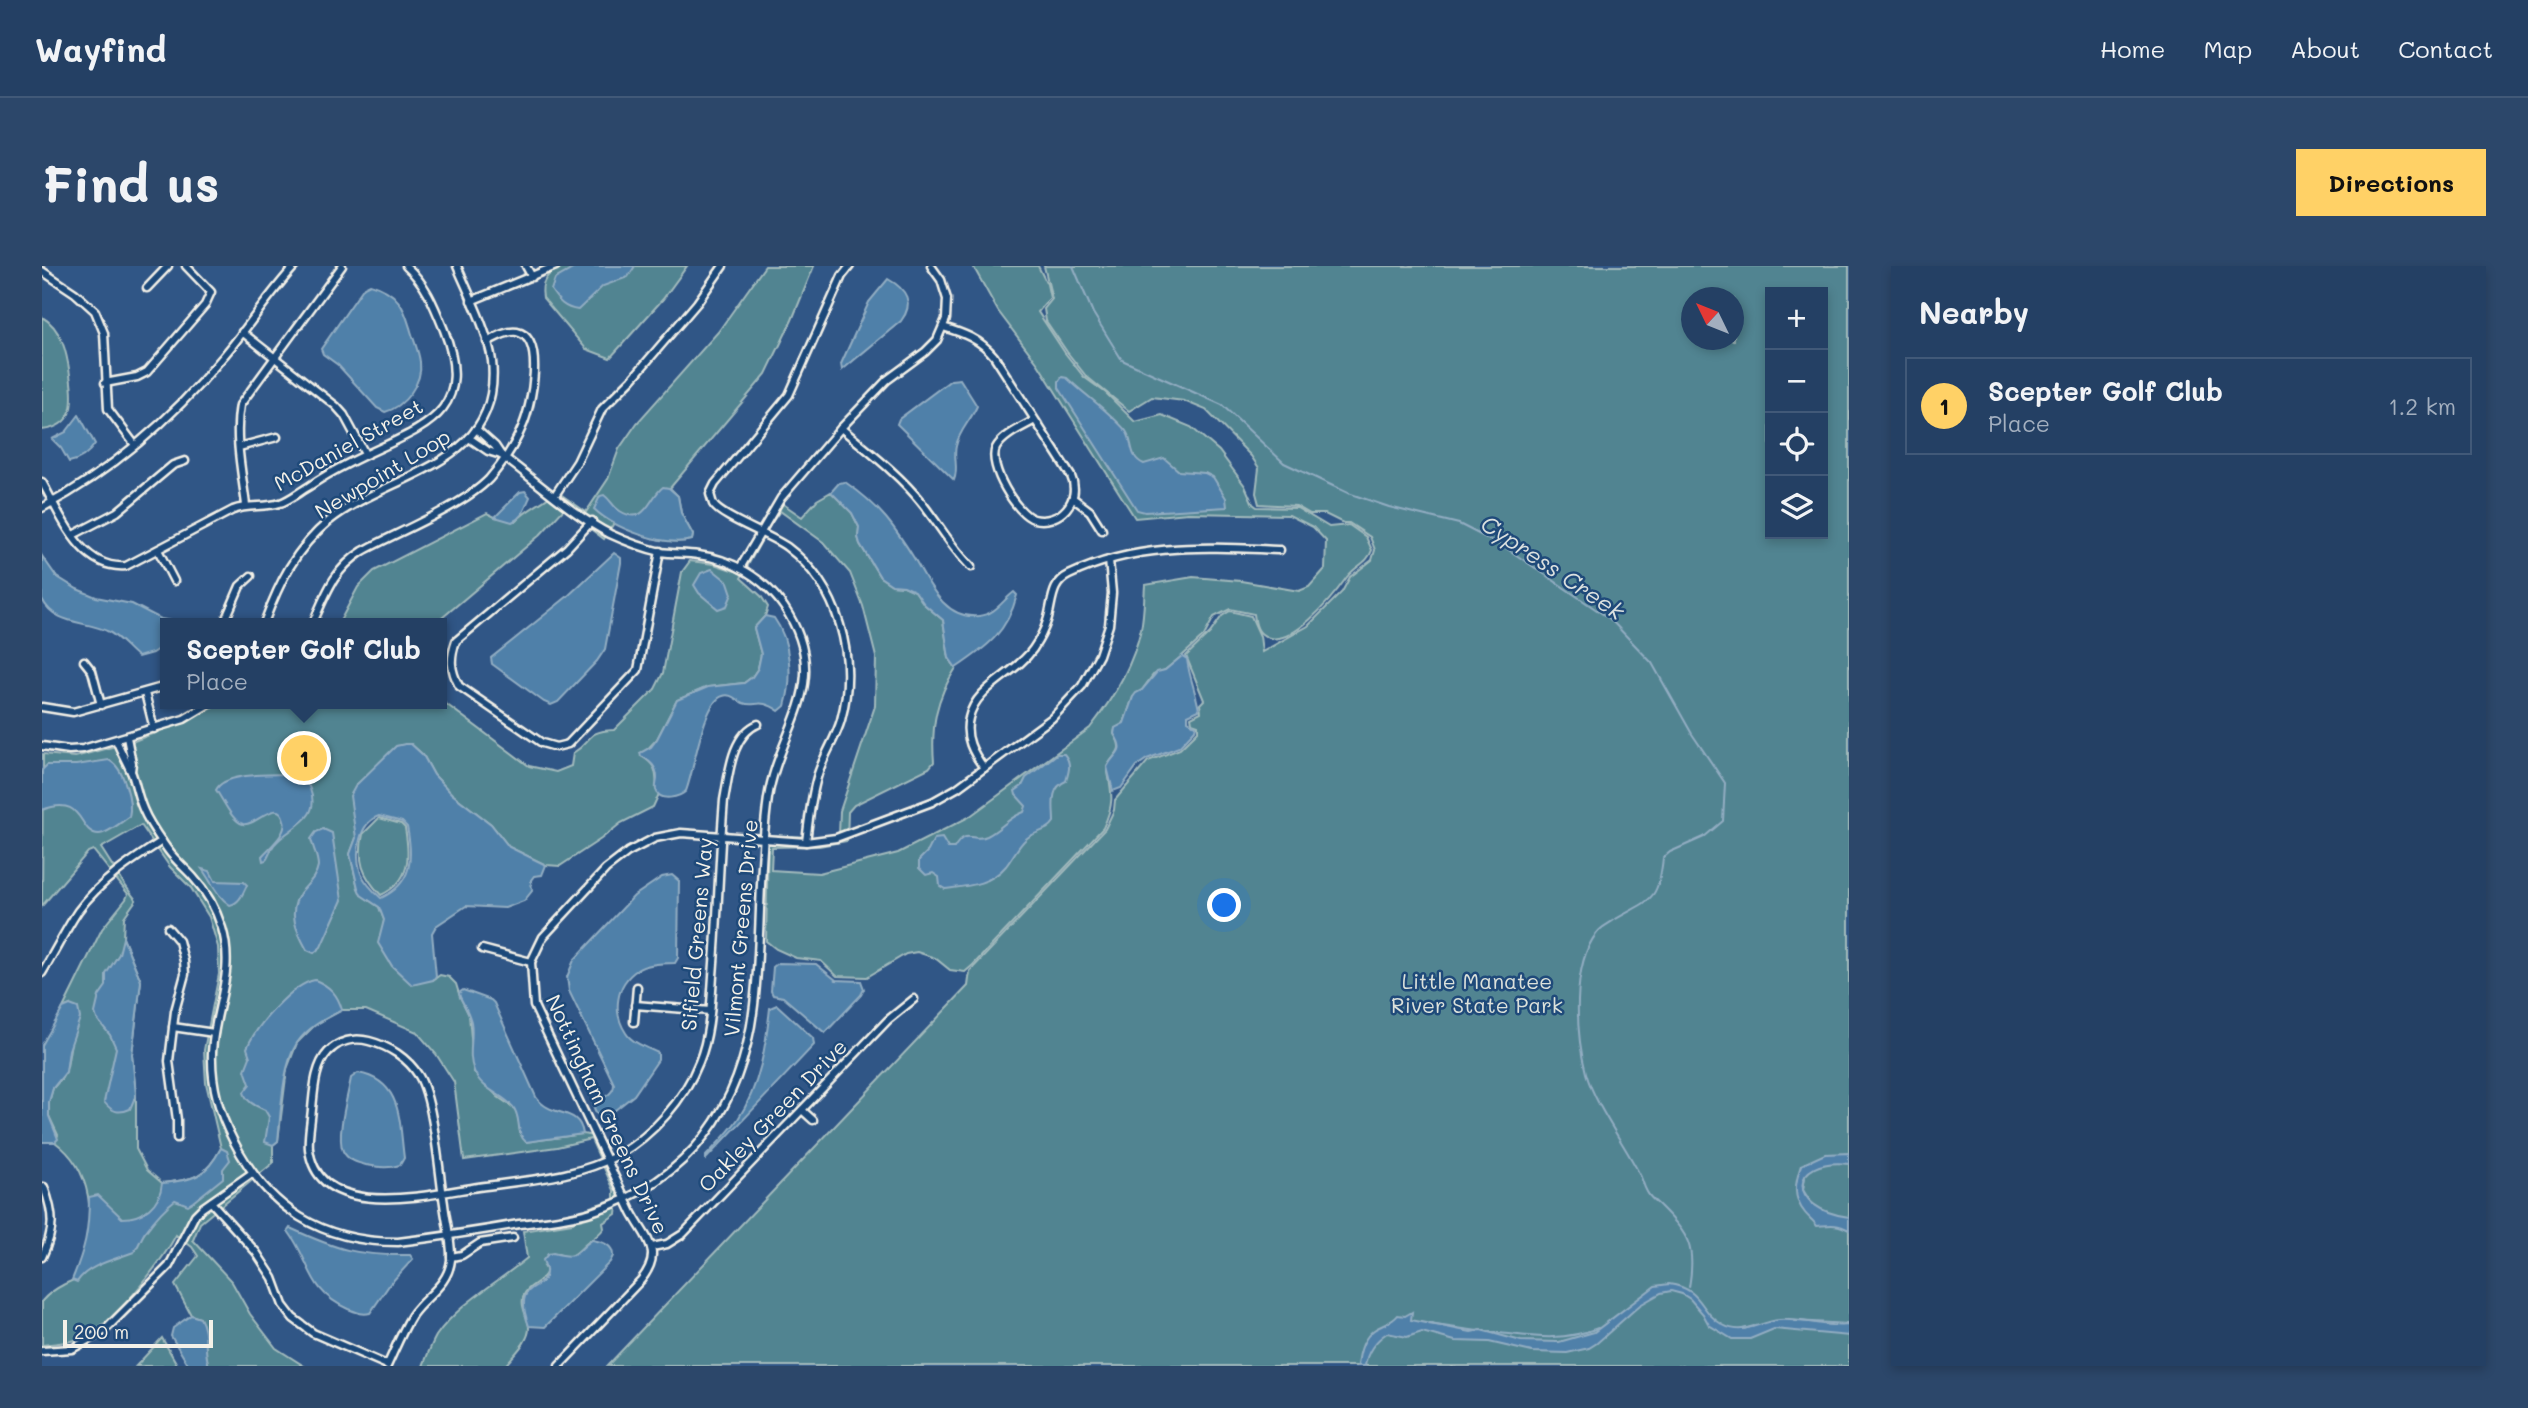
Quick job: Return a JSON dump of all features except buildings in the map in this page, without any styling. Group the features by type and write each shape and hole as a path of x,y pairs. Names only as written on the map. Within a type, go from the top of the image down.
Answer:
{"street":[{"path":"147,288 168,266"},
{"path":"106,383 137,377 147,372 205,304 211,292 186,266"},
{"path":"281,266 289,272"},
{"path":"42,508 82,485 135,445 191,393 223,358 296,266"},
{"path":"246,505 237,417 240,405 342,266"},
{"name":"McDaniel Street","path":"42,482 85,552 114,567 126,566 246,505 283,503 326,475 423,426 435,417 448,400 454,385 454,359 433,302 406,266"},
{"name":"Newpoint Loop","path":"266,618 292,561 316,533 344,511 440,463 461,448 476,429 489,399 492,358 457,266"},
{"path":"526,266 532,277"},
{"path":"471,301 556,266"},
{"path":"555,495 577,462 602,409 632,379 697,303 723,266"},
{"path":"806,842 818,773 841,721 847,669 838,615 814,572 787,547 760,530 723,513 714,506 710,494 715,484 789,394 842,276 850,266"},
{"path":"740,568 781,498 841,428 887,380 930,348 943,327 947,299 941,280 931,266"},
{"path":"42,271 75,293 95,312 104,333 108,409 135,445"},
{"path":"943,327 969,336 986,347 1035,420 1073,479 1074,499 1060,513 1044,519 1033,518 1023,512 995,470 993,459 999,444 1035,420"},
{"path":"315,618 331,582 349,561 472,493 489,478 523,425 534,376 531,348 527,338 516,331 487,342"},
{"path":"242,332 336,406 344,415 365,454"},
{"path":"841,428 903,482 921,502 955,551 971,567"},
{"path":"476,429 503,457"},
{"path":"239,447 276,438"},
{"path":"469,438 503,457"},
{"name":"Vilmont Greens Drive","path":"116,740 123,760 131,771 143,810 175,860 205,892 224,936 226,981 214,1033 212,1069 219,1105 233,1141 252,1173 273,1198 292,1213 331,1233 382,1242 406,1241 573,1216 626,1198 657,1180 694,1148 718,1117 740,1074 755,1004 764,838 771,782 802,699 804,662 798,637 786,610 762,583 740,568 713,557 660,551 607,532 503,457"},
{"path":"73,535 117,512 173,465 185,461"},
{"path":"1074,499 1090,511 1102,530"},
{"path":"592,522 567,548 456,640 450,658 453,676 459,686 542,743 556,747 568,744 638,670 660,551"},
{"path":"984,768 975,756 968,738 969,717 976,702 1016,669 1034,648 1044,630 1053,591 1059,581 1110,560 1154,550 1180,547 1280,550"},
{"path":"158,550 174,580"},
{"path":"482,949 531,962 551,928 596,878 628,852 666,835 722,835 806,842 836,838 932,802 984,768 1058,713 1076,693 1103,645 1109,625 1112,593 1110,560"},
{"path":"226,618 240,586 251,576"},
{"path":"84,661 92,671 101,705"},
{"path":"42,707 73,712 160,688"},
{"path":"145,693 154,729"},
{"path":"42,746 69,750 116,740 184,719 201,709"},
{"name":"Sifield Greens Way","path":"451,1257 442,1192 427,1095 416,1071 394,1051 371,1041 350,1040 333,1048 323,1060 318,1069 309,1152 317,1171 333,1186 365,1198 388,1200 442,1192 564,1174 608,1160 648,1134 680,1098 699,1063 710,1011 726,790 736,750 744,733 758,724"},
{"name":"Vilmont Greens Drive","path":"127,737 131,771"},
{"path":"42,973 78,912 93,894 127,864 162,841"},
{"path":"168,928 179,941 184,961 169,1061 177,1138"},
{"name":"Nottingham Greens Drive","path":"531,962 534,1006 652,1247 651,1264 647,1273 559,1366"},
{"path":"634,1022 637,987"},
{"name":"Oakley Green Drive","path":"652,1247 667,1244 683,1234 888,1020 914,999"},
{"path":"635,1005 710,1011"},
{"path":"173,1027 214,1033"},
{"path":"802,1110 813,1120"},
{"path":"42,1351 72,1349 104,1331 169,1266 195,1215 252,1173"},
{"path":"42,1257 52,1233 52,1208 44,1187"},
{"path":"211,1202 256,1252 273,1278 284,1305 303,1327 387,1366 411,1316 444,1281 451,1257 462,1255 483,1242 513,1238"}],"green space":[{"path":"560,266 687,266 663,299 610,358 586,349 543,298 546,279"},
{"path":"765,266 814,266 766,374 670,488 678,496 681,513 693,535 692,540 662,540 614,523 604,539 564,509 540,535 442,618 342,618 358,587 374,571 487,513 516,521 556,491 586,512 608,479 619,449 637,423 718,332"},
{"path":"973,266 1038,266 1047,284 1050,298 1038,312 1084,377 1106,393 1135,422 1162,415 1191,427 1219,451 1257,507 1297,508 1329,527 1349,525 1366,537 1372,550 1322,608 1297,630 1273,638 1260,632 1254,614 1230,609 1214,617 1204,636 1182,656 1165,670 1153,675 1133,697 1124,723 1115,729 1119,749 1107,767 1111,798 1103,828 973,965 965,972 950,970 935,958 917,952 906,954 867,977 837,976 821,961 796,958 766,941 768,835 813,837 839,834 840,811 875,706 876,657 863,606 850,573 823,542 780,511 741,578 761,596 768,607 765,616 754,628 761,654 758,668 744,683 708,687 677,700 657,739 641,756 648,760 656,773 659,794 653,807 621,823 560,866 546,865 509,847 491,824 452,794 434,775 423,755 411,744 405,744 356,785 356,838 350,854 358,888 362,895 379,907 384,920 383,930 433,980 440,975 449,977 456,984 469,1015 474,1072 498,1097 514,1108 518,1114 520,1132 526,1142 583,1134 593,1136 619,1191 616,1214 603,1223 604,1228 600,1233 574,1254 558,1254 544,1266 547,1271 542,1279 526,1291 523,1303 529,1324 528,1333 524,1343 505,1366 423,1366 436,1336 445,1324 467,1303 527,1258 523,1231 572,1223 587,1208 614,1199 614,1190 591,1139 557,1147 464,1160 454,1082 436,1054 417,1032 366,1010 342,1010 316,1024 297,1043 287,1069 278,1141 273,1145 273,1163 200,1223 193,1240 232,1282 250,1314 276,1348 304,1366 209,1366 200,1318 191,1315 175,1285 198,1256 192,1247 176,1235 138,1290 100,1328 79,1339 42,1345 42,1301 54,1290 73,1280 86,1244 90,1212 84,1180 77,1166 55,1142 58,1135 49,1116 53,1088 67,1067 72,1036 70,1005 63,1008 102,929 128,894 93,850 88,852 42,906 43,754 75,757 134,741 195,717 206,709 447,709 447,705 529,766 556,772 571,766 573,753 598,732 614,730 655,689 663,673 682,572 690,561 714,564 735,571 776,499 802,517 817,500 831,492 852,513 859,527 860,544 880,577 892,585 915,591 924,604 943,620 949,658 956,668 939,701 933,736 934,762 929,768 854,805 848,812 847,841 819,846 772,847 771,870 819,873 898,853 969,817 1090,728 1114,694 1133,656 1142,624 1145,585 1193,577 1241,581 1299,591 1309,587 1325,569 1326,541 1313,527 1289,515 1188,513 1135,518 1038,364 998,311","holes":["141,825 170,867 191,888 209,917 218,947 219,974 204,1050 206,1083 221,1148 210,1165 198,1175 162,1183 147,1170 136,1149 136,1095 132,1054 141,981 123,938 124,917 136,900 101,848"]},
{"name":"Little Manatee River State Park","path":"1044,266 1849,266 1849,1366 607,1366 968,986 970,971 1105,829 1114,810 1115,800 1148,761 1180,749 1198,731 1198,725 1192,723 1191,717 1201,712 1200,704 1204,700 1186,656 1210,633 1222,616 1230,611 1251,616 1260,636 1262,652 1308,626 1342,592 1350,577 1372,560 1375,550 1370,537 1349,523 1343,523 1325,514 1310,514 1296,506 1259,504 1256,493 1259,468 1251,456 1206,410 1184,401 1152,397 1129,411 1086,376 1046,321 1044,309 1052,299"},
{"path":"42,317 59,335 65,350 72,403 67,418 53,428 42,430"},
{"path":"379,818 401,824 405,828 408,849 403,875 398,883 381,895 365,874 361,860 363,834"},
{"path":"162,1338 178,1366 136,1366"}],"water":[{"path":"578,266 635,266 628,277 603,286 578,310 562,304 551,290 555,279"},
{"path":"888,279 904,292 908,302 905,314 901,321 842,370 841,364 869,302"},
{"path":"370,284 389,293 400,304 420,362 418,378 411,393 399,405 385,412 377,408 321,349 364,287"},
{"path":"1062,377 1067,378 1105,410 1126,431 1133,453 1139,461 1144,464 1164,458 1179,471 1205,473 1213,477 1226,498 1227,507 1145,512 1137,510 1059,388"},
{"path":"960,379 977,406 962,430 955,450 954,480 897,424 899,419 951,380"},
{"path":"79,415 95,444 84,456 69,462 52,439 66,432"},
{"path":"845,482 886,518 939,598 956,612 967,616 985,615 1014,592 1017,595 1008,619 994,638 956,668 949,658 943,620 924,604 915,591 892,585 880,577 860,544 859,527 852,513 831,492 839,483"},
{"path":"663,487 669,488 678,496 681,513 693,535 692,540 667,541 640,535 614,523 594,509 600,496 604,495 620,511 636,515 646,509"},
{"path":"525,491 530,497 519,517 512,522 495,517 520,492"},
{"path":"614,553 621,558 621,563 605,649 558,702 551,705 544,702 492,664 491,658 568,596"},
{"path":"42,556 56,576 77,589 96,597 132,604 160,618 160,648 138,657 109,632 63,618 48,608 42,599"},
{"path":"712,569 728,582 732,594 727,606 718,609 699,593 694,585 701,573"},
{"path":"765,616 774,618 780,627 787,649 790,672 785,706 779,711 767,705 747,704 729,695 723,696 710,710 686,791 666,798 658,794 657,774 650,762 640,753 651,747 657,739 677,700 708,687 744,683 752,677 758,668 761,654 754,628"},
{"path":"1182,656 1187,659 1199,710 1188,715 1188,721 1196,726 1195,730 1179,747 1147,759 1137,766 1121,788 1113,791 1107,767 1119,749 1114,734 1115,728 1124,723 1136,693 1142,690 1157,672 1165,670"},
{"path":"411,744 423,755 434,775 452,794 491,824 509,847 546,865 542,875 534,876 531,880 532,891 524,901 505,908 466,906 436,926 432,933 436,976 433,980 412,985 392,966 378,943 384,920 379,907 361,895 350,854 356,838 350,796 356,785 396,746","holes":["379,816 402,822 407,827 409,838 408,869 399,885 381,898 361,874 358,855 360,839 367,825"]},
{"path":"1057,754 1064,754 1069,767 1066,781 1055,793 1054,822 1026,839 1000,872 978,884 945,889 940,886 939,877 933,873 926,875 919,868 919,860 934,839 942,838 948,848 954,848 963,838 987,836 1024,812 1026,806 1015,791 1022,786 1026,778"},
{"path":"109,760 119,770 126,786 130,803 129,817 99,834 87,828 74,810 56,806 42,810 42,770 47,765 76,765"},
{"path":"289,774 307,782 313,800 312,808 302,822 274,845 263,861 262,856 278,839 285,825 281,813 272,812 243,824 231,815 216,790 221,784 238,777"},
{"path":"323,829 332,833 342,900 321,947 314,953 307,950 300,936 294,908 300,893 317,870 311,839 316,832"},
{"path":"202,869 210,871 215,881 244,882 247,885 239,900 230,905 225,902"},
{"path":"672,875 679,881 678,958 675,963 650,965 637,970 624,983 618,999 619,1016 626,1033 636,1042 658,1053 658,1060 634,1095 605,1118 596,1113 593,1103 610,1094 614,1084 569,991 567,977 574,960 634,896 662,877"},
{"path":"123,938 141,981 132,1054 136,1095 130,1109 119,1112 104,1102 116,1048 95,1013 99,996 106,986 106,974 119,954"},
{"path":"778,963 816,964 836,980 861,981 864,989 825,1033 783,997 773,995 773,967"},
{"path":"315,980 333,992 342,1010 306,1032 297,1043 288,1064 278,1141 273,1145 265,1142 269,1117 265,1110 249,1101 244,1092 250,1084 245,1070 250,1057 247,1048 258,1029 286,997"},
{"path":"463,990 494,1003 536,1097 542,1104 576,1120 583,1134 526,1142 519,1130 516,1111 482,1083 474,1071 471,1059 471,1022 459,993"},
{"path":"70,1005 78,1008 80,1018 69,1050 66,1072 53,1088 49,1102 49,1116 58,1139 55,1142 42,1142 42,1045 63,1008"},
{"path":"777,1005 813,1038 814,1045 706,1159 738,1119 752,1093 764,1051 770,1008"},
{"path":"358,1073 373,1077 391,1094 401,1131 404,1158 400,1165 366,1165 350,1159 343,1151 343,1115 351,1078"},
{"path":"221,1148 227,1151 230,1160 223,1169 223,1178 188,1205 175,1200 171,1203 144,1233 134,1252 95,1267 77,1282 72,1280 85,1240 89,1197 98,1195 122,1218 137,1216 154,1204 162,1183 198,1175 210,1165"},
{"path":"1849,1153 1849,1164 1829,1164 1814,1168 1802,1185 1805,1195 1814,1204 1828,1212 1849,1217 1849,1230 1837,1225 1817,1226 1805,1213 1796,1196 1801,1165 1825,1154"},
{"path":"290,1228 348,1250 410,1255 413,1259 390,1284 370,1313 359,1313 335,1302 317,1285 288,1231"},
{"path":"592,1240 609,1246 613,1252 610,1262 545,1327 529,1326 524,1300 526,1293 545,1278 543,1260 553,1253 568,1256 576,1254"},
{"path":"1669,1284 1695,1295 1715,1319 1730,1328 1744,1329 1772,1321 1788,1320 1849,1325 1849,1336 1774,1329 1750,1339 1732,1339 1709,1325 1690,1299 1671,1291 1661,1293 1640,1305 1589,1348 1567,1353 1532,1352 1489,1342 1455,1341 1422,1332 1407,1337 1387,1333 1372,1347 1365,1366 1358,1366 1367,1337 1398,1315 1405,1316 1412,1312 1411,1320 1471,1332 1481,1330 1521,1341 1559,1342 1594,1332 1655,1286"},
{"path":"191,1315 200,1318 203,1324 209,1366 189,1366 171,1336 173,1328"}],"waterway":[{"name":"Cypress Creek","path":"1073,266 1093,313 1122,360 1222,405 1284,463 1348,493 1389,507 1459,524 1506,548 1610,619 1652,663 1692,734 1725,783 1723,821 1704,837 1670,852 1663,858 1655,892 1644,903 1597,933 1589,947 1579,981 1578,1020 1586,1073 1604,1113 1648,1194 1671,1217 1688,1242 1692,1262 1689,1287"},
{"path":"1805,1178 1803,1190 1812,1204"},
{"path":"1794,1321 1849,1324"},
{"path":"1428,1324 1478,1331"},
{"path":"1743,1329 1754,1326"},
{"path":"1490,1332 1557,1337 1598,1328"}],"place":[{"name":"Scepter Golf Club","path":"304,758"}]}
